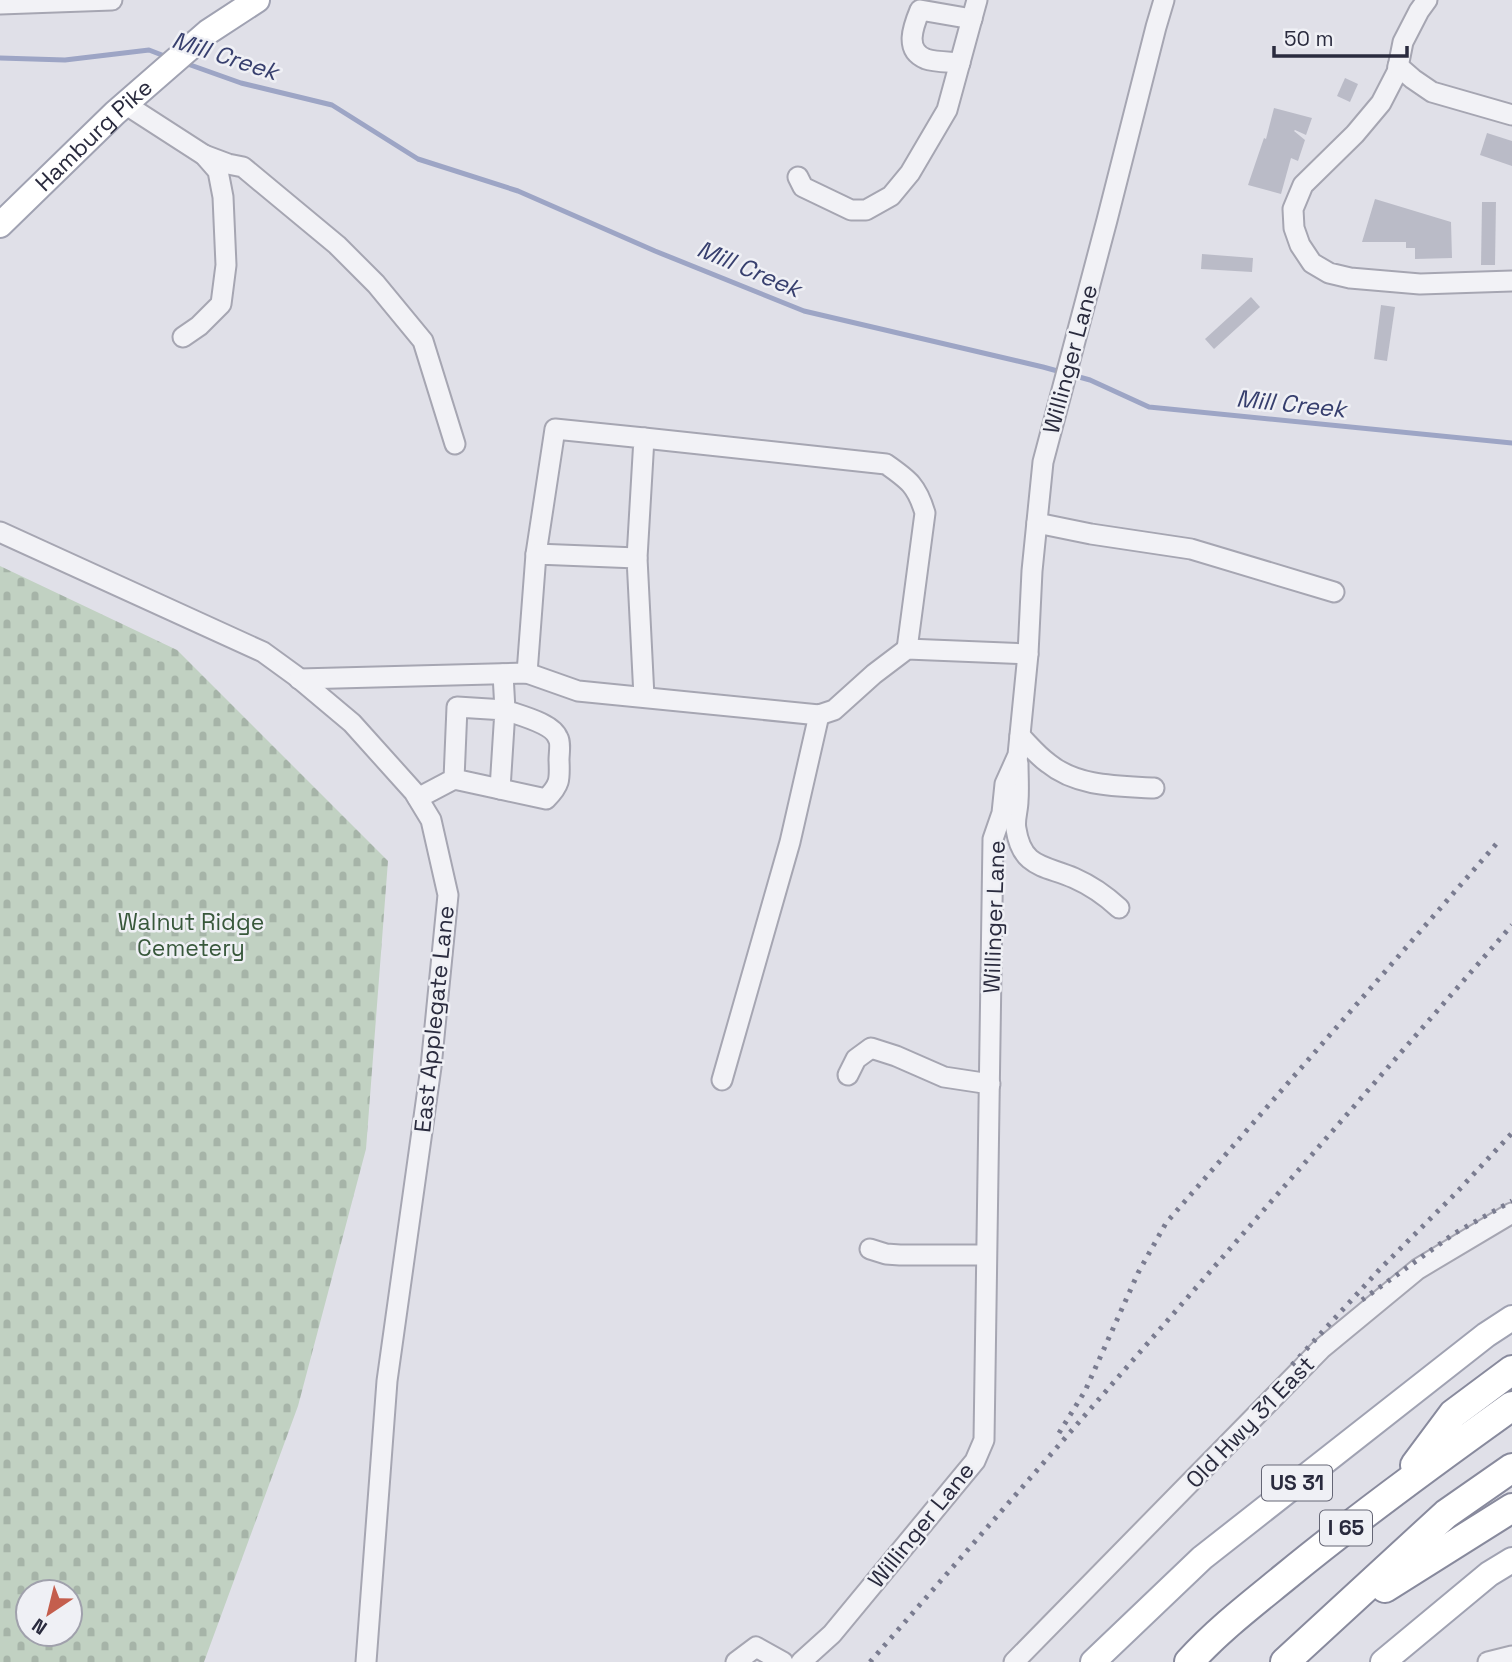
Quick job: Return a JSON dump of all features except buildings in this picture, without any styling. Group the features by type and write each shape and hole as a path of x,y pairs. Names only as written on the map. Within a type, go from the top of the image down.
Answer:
{"highway":[{"path":"1398,1488 1453,1415 1512,1370"},
{"name":"I 65","path":"1189,1662 1221,1629 1317,1551 1398,1488 1512,1406"},
{"name":"I 65","path":"1285,1662 1446,1514 1512,1468"},
{"path":"1323,1627 1512,1508"}],"main road":[{"name":"Hamburg Pike","path":"0,225 130,100 200,39 257,0"},
{"name":"US 31","path":"1093,1662 1202,1558 1486,1335 1512,1318"},
{"path":"1382,1662 1489,1574 1512,1560"}],"street":[{"path":"8,2 112,0"},
{"name":"Willinger Lane","path":"801,1662 832,1634 975,1461 984,1440 993,839 1002,813 1005,784 1019,745 1028,654 1032,571 1044,462 1164,0"},
{"path":"1427,0 1403,42 1397,72 1381,103 1355,134 1303,186 1293,209 1294,228 1300,245 1312,263 1329,273 1350,278 1420,284 1512,281"},
{"path":"798,177 803,187 851,210 866,209 891,196 911,173 947,110 975,9 920,10 911,41 915,51 926,59 960,63"},
{"path":"1398,66 1432,92 1512,116"},
{"path":"130,100 204,155 218,171 223,197 226,265 221,304 199,326 183,337"},
{"path":"204,155 243,167 337,244 376,284 423,341 455,444"},
{"path":"527,673 536,554 555,429 886,464 904,476 919,494 925,513 907,649"},
{"path":"644,438 637,558 644,697"},
{"path":"1037,523 1191,549 1334,592"},
{"name":"East Applegate Lane","path":"0,532 263,652 352,723 414,792 431,820 448,895 431,1068 387,1381 366,1662"},
{"path":"536,554 637,558"},
{"path":"299,679 527,673 578,691 819,715 834,710 907,649 1028,654"},
{"path":"500,789 505,710 503,674"},
{"path":"418,798 454,779 545,799 555,790 560,779 558,738 541,723 505,710 457,707 454,779"},
{"path":"722,1080 790,842 819,715"},
{"path":"1019,745 1074,778 1099,784 1154,789"},
{"path":"1019,745 1015,827 1027,857 1035,865 1074,878 1108,898 1119,908"},
{"path":"848,1075 856,1059 871,1048 944,1077 990,1084"},
{"name":"Old Hwy 31 East","path":"1014,1662 1321,1349 1418,1269 1512,1213"},
{"path":"870,1249 900,1255 986,1255"},
{"path":"736,1662 756,1647 783,1662"},
{"path":"1488,1662 1512,1656"}],"green space":[{"name":"Walnut Ridge Cemetery","path":"0,566 177,650 388,861 366,1149 298,1406 204,1662 0,1662"}],"waterway":[{"name":"Mill Creek","path":"0,58 65,60 149,50 167,57"},
{"name":"Mill Creek","path":"182,62 241,83 332,105 418,159 518,191 655,251 804,311 1090,380 1149,407 1512,443"}],"railway":[{"path":"1059,1433 1085,1391 1138,1273 1166,1223 1498,842"},
{"path":"870,1662 1512,925"},
{"path":"1292,1365 1379,1270 1512,1133"},
{"path":"1362,1300 1455,1233 1512,1201"}]}
